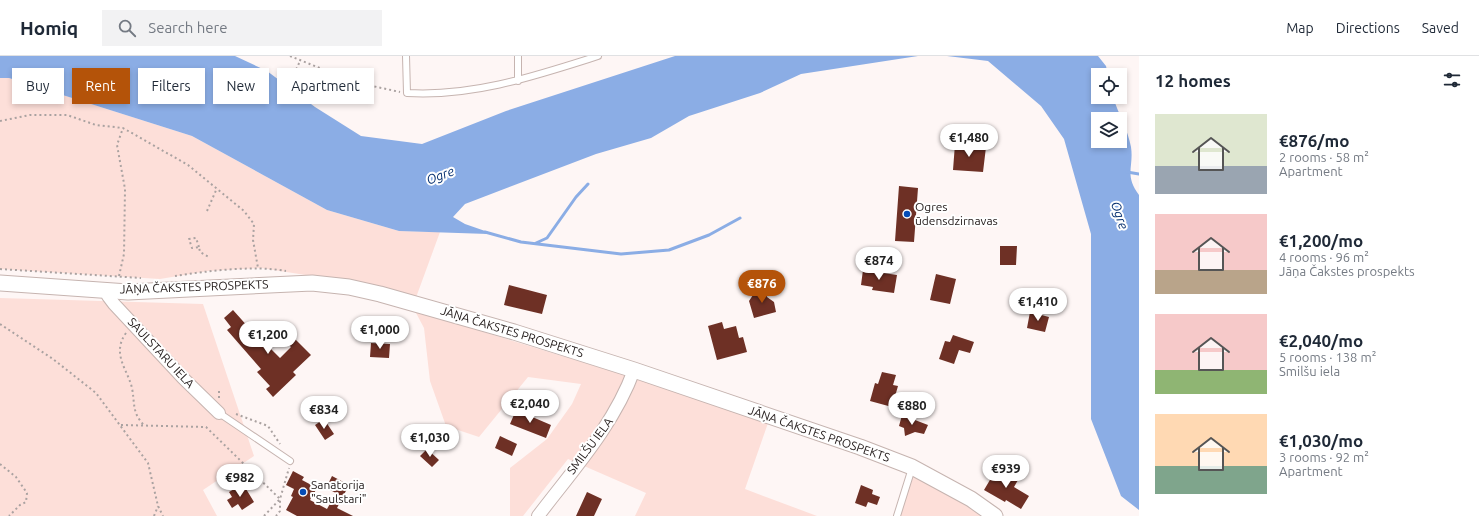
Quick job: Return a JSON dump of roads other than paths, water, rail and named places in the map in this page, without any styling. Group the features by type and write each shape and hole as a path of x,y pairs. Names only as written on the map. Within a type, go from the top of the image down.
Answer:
{"street":[{"name":"JĀŅA ČAKSTES PROSPEKTS","path":"0,283 107,291 142,291 312,283 349,287 414,303 634,370 809,430 912,467 971,499 995,516"},
{"name":"SAULSTARU IELA","path":"107,291 108,296 183,378 225,412"},
{"name":"SMILŠU IELA","path":"538,516 613,416 625,395 634,370"}],"lane":[{"path":"406,56 407,93 447,93 474,90 518,81 598,56"},
{"path":"518,56 518,81"},
{"path":"225,412 281,455 290,460"},
{"path":"897,516 912,467"}],"water":[{"name":"Ogre","path":"0,56 235,56 261,68 213,68 213,104 269,104 269,72 277,78 277,104 311,104 361,136 422,144 506,111 675,56 918,56 801,74 760,93 689,116 651,138 596,154 465,204 453,217 465,224 488,232 488,234 399,231 327,210 192,136 91,104 130,104 130,68 72,68 72,98 64,95 64,68 12,68 12,79 0,78"},
{"name":"Ogre","path":"947,56 1098,56 1106,66 1106,68 1091,68 1091,104 1116,104 1119,112 1091,112 1091,148 1127,148 1127,133 1132,154 1130,171 1132,182 1139,195 1139,510 1121,496 1091,419 1091,234 1064,139 1041,106 988,61"}],"waterway":[{"path":"1127,172 1139,174"},
{"path":"536,243 547,238 576,197 588,184"},
{"path":"485,232 521,242 621,254 669,250 709,235 740,218"}],"place":[{"name":"Ogres ūdensdzirnavas","path":"907,214"},
{"name":"Sanatorija \"Saulstari\"","path":"303,492"}]}
